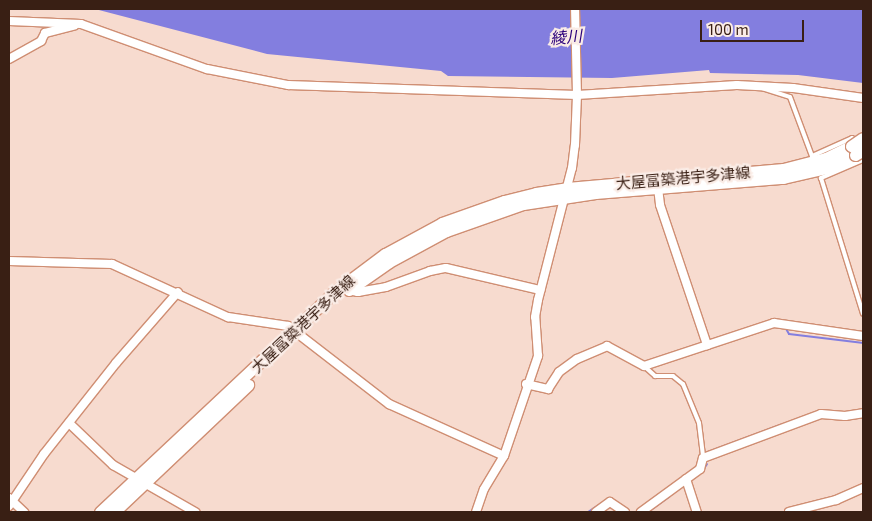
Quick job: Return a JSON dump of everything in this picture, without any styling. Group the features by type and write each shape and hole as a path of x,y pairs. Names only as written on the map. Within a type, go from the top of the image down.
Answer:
{"main road":[{"name":"大屋冨築港宇多津線","path":"859,154 863,138"},
{"name":"大屋冨築港宇多津線","path":"298,333 349,290 389,262 446,231 517,206 566,192 658,188 783,178 830,167 859,154"},
{"name":"大屋冨築港宇多津線","path":"100,512 139,482 298,333 358,272 413,238 473,211 566,192 783,170 826,158 859,154"},
{"name":"大屋冨築港宇多津線","path":"114,512 139,482"}],"street":[{"path":"476,512 484,489 504,456 538,351 535,317 540,290 566,192 575,145 577,93 575,9"},
{"path":"9,20 81,24 207,70 288,85 577,93 682,87 760,86 863,98"},
{"path":"9,59 41,41 45,33 81,24"},
{"path":"658,188 660,206 706,345"},
{"path":"9,261 112,264 178,292 228,317 266,325 286,325 389,404 504,456"},
{"path":"349,290 358,292 386,287 430,271 446,268 540,290"},
{"path":"24,512 10,501 69,423 178,292"},
{"path":"526,384 548,389 559,372 576,359 607,346 644,366 774,323 863,336"},
{"path":"641,512 687,481 703,466 703,458 822,414 845,416 863,413"},
{"path":"69,423 112,465 195,512"},
{"path":"687,481 697,512"},
{"path":"789,512 836,500 863,488"},
{"path":"596,512 610,502 625,512"}],"lane":[{"path":"760,86 790,98 812,156 852,138 859,154 821,178 863,314"},
{"path":"644,366 655,376 673,376 683,384 699,423 703,458"}],"water":[{"name":"綾川","path":"95,9 863,9 863,83 798,75 710,73 709,70 612,78 448,76 441,71 267,54"}],"waterway":[{"path":"785,327 789,334 863,343"},
{"path":"708,452 783,424"},
{"path":"703,470 707,464"},
{"path":"648,512 670,496"},
{"path":"588,512 602,503"}]}
